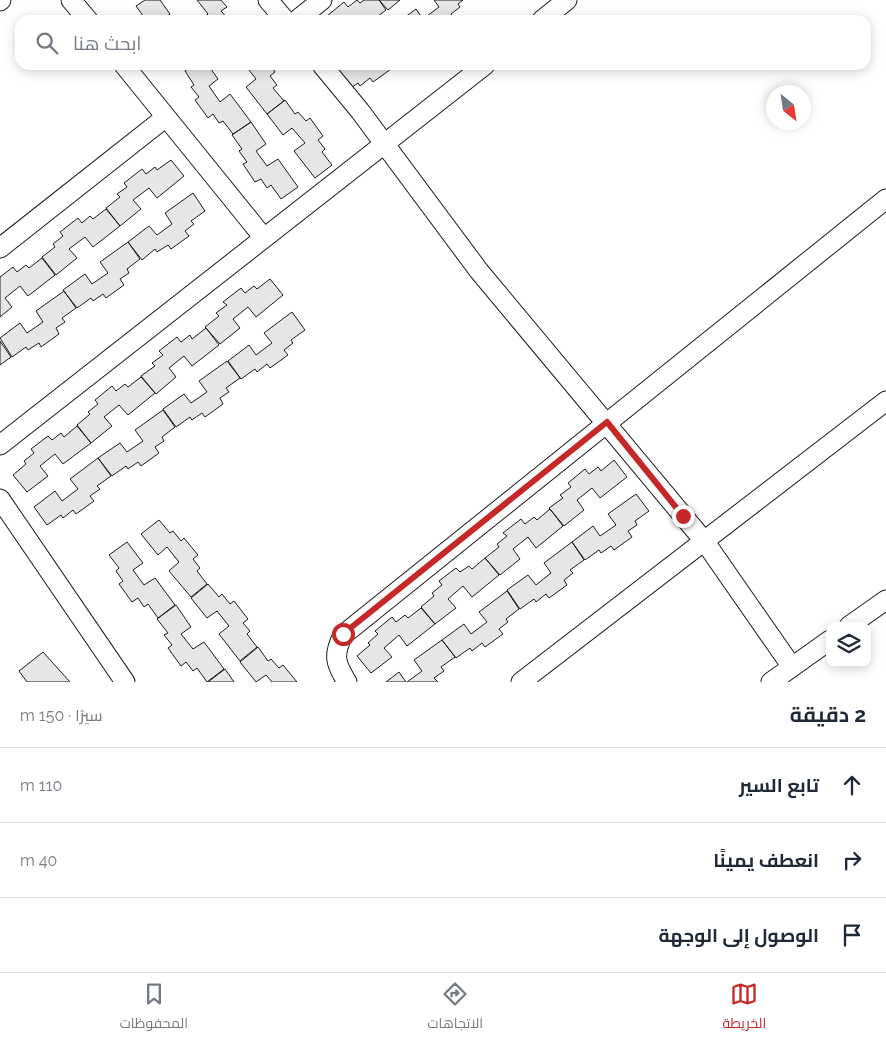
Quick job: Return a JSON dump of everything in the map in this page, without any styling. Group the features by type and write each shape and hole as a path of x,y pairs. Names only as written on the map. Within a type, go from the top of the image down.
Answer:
{"street":[{"path":"71,0 84,15"},
{"path":"268,0 280,15"},
{"path":"303,15 322,0"},
{"path":"548,15 567,0"},
{"path":"128,70 264,238"},
{"path":"326,70 479,271 607,422 705,542 792,667"},
{"path":"0,445 478,70"},
{"path":"1,247 166,117"},
{"path":"347,682 336,660 336,648 343,634 886,200"},
{"path":"520,682 705,542 886,401"},
{"path":"0,499 126,682"},
{"path":"855,622 886,600"},
{"path":"771,682 826,643"}],"building":[{"path":"145,0 160,0 170,14 142,15 136,6"},
{"path":"197,0 221,0 227,7 221,11 225,15 207,15 208,14"},
{"path":"357,0 360,3 364,0 379,0 386,10 380,15 328,15 344,2 348,7"},
{"path":"379,0 400,0 388,10"},
{"path":"434,0 463,0 458,4 460,7 452,15 428,15 439,7"},
{"path":"416,9 420,15 408,15"},
{"path":"212,70 218,79 209,86 220,102 230,94 251,122 233,134 223,121 219,123 213,114 208,118 195,100 199,97 191,87 194,85 185,71"},
{"path":"249,70 274,70 275,72 270,76 277,85 273,88 284,101 267,114 246,87 256,79"},
{"path":"338,70 390,70 373,82 370,78 360,86 358,83 344,93 331,75"},
{"path":"285,100 295,114 298,112 306,121 310,118 323,136 318,140 325,149 322,152 332,165 315,178 294,151 305,143 292,128 283,135 267,114"},
{"path":"251,122 266,144 256,151 267,166 278,159 298,187 281,199 271,185 267,188 261,179 255,182 243,164 247,162 239,151 242,149 232,135"},
{"path":"171,160 184,176 157,198 149,188 133,200 141,209 120,226 106,208 120,197 117,194 127,187 124,183 142,169 146,174 155,167 157,170"},
{"path":"193,193 205,211 191,221 194,224 185,231 189,236 171,249 168,245 157,252 155,249 142,260 128,242 149,226 157,235 172,224 165,213"},
{"path":"106,209 120,226 93,247 85,237 69,249 77,258 56,275 42,257 55,247 53,244 63,236 60,232 78,218 82,223 90,216 93,219"},
{"path":"128,242 140,259 127,269 129,273 120,279 124,285 106,298 103,294 93,301 91,298 77,308 63,290 85,274 92,284 108,273 100,262"},
{"path":"42,258 55,275 28,296 20,286 5,298 12,307 0,317 0,277 13,267 17,272 26,265 29,268"},
{"path":"270,279 283,295 256,317 248,307 233,319 240,328 220,344 205,327 219,316 216,313 227,305 223,302 241,288 245,293 254,286 257,289"},
{"path":"64,291 76,308 62,318 65,322 56,328 59,334 41,347 39,343 28,350 26,347 12,357 0,338 20,323 27,333 43,322 36,311"},
{"path":"292,312 305,330 291,340 293,343 284,350 288,355 270,368 267,364 257,372 255,369 241,379 228,361 249,345 256,355 272,343 264,333"},
{"path":"206,328 219,345 192,366 184,356 169,368 176,377 156,394 141,376 155,366 152,363 163,355 159,351 177,337 181,342 190,335 192,339"},
{"path":"0,341 11,357 0,365"},
{"path":"227,361 240,378 226,388 229,392 220,398 223,404 205,417 202,413 192,420 190,417 176,427 163,409 184,394 191,403 207,392 199,381"},
{"path":"141,377 155,393 128,415 119,405 104,417 112,426 91,443 77,425 98,404 95,400 112,386 116,391 125,384 128,387"},
{"path":"163,410 175,427 162,437 164,441 155,447 159,453 141,466 138,462 128,469 126,466 112,476 98,458 120,443 127,452 143,441 135,430"},
{"path":"77,426 91,443 63,464 55,454 40,466 48,476 27,492 13,475 26,464 24,461 34,453 31,449 48,436 52,440 61,433 64,437"},
{"path":"98,458 111,476 97,486 100,489 90,496 94,501 76,514 73,510 63,518 61,515 47,525 34,507 55,491 62,501 78,489 70,479"},
{"path":"614,460 627,477 600,498 592,488 577,500 584,510 564,526 549,508 563,498 560,495 571,487 568,483 585,469 589,474 598,467 601,471"},
{"path":"636,494 649,511 635,521 637,525 628,531 632,537 614,550 611,546 601,553 599,550 585,560 572,542 593,526 600,536 616,525 608,514"},
{"path":"550,509 563,526 536,548 528,537 513,549 520,559 500,575 485,558 499,547 497,544 507,536 503,533 521,519 525,524 534,517 537,520"},
{"path":"159,520 170,533 173,531 181,541 184,538 198,555 193,559 200,568 197,571 207,584 191,597 169,571 179,562 167,547 158,555 141,534"},
{"path":"127,542 143,563 133,570 144,585 155,578 175,605 158,618 148,604 144,607 138,598 132,602 119,584 123,581 116,571 119,568 109,555"},
{"path":"572,542 584,560 570,570 573,573 564,580 567,585 549,598 546,594 536,602 534,599 520,609 507,590 528,575 536,585 551,573 544,563"},
{"path":"485,558 499,575 472,597 463,586 448,599 456,608 435,624 421,607 434,596 432,593 442,585 439,581 456,568 460,572 469,566 472,569"},
{"path":"208,584 219,597 222,594 230,604 234,601 248,619 243,623 250,631 247,634 257,647 240,661 219,634 229,626 217,611 207,618 191,598"},
{"path":"507,591 519,609 506,619 508,622 499,629 503,634 485,647 482,643 472,651 470,648 456,658 442,640 464,624 471,634 487,622 479,612"},
{"path":"176,605 191,627 181,634 193,649 204,642 224,669 207,682 197,668 193,671 186,662 181,666 168,648 172,645 164,635 168,633 157,619"},
{"path":"421,608 435,624 407,646 399,635 384,648 392,657 371,673 357,656 370,645 368,643 378,634 375,631 392,617 396,622 405,615 408,618"},
{"path":"442,640 455,657 441,667 444,671 434,678 438,682 407,682 422,671 414,660"},
{"path":"258,647 268,661 271,659 279,668 283,665 297,682 272,682 266,675 256,682 240,662"},
{"path":"43,652 70,682 27,682 19,671"},
{"path":"225,669 234,682 208,682"},
{"path":"399,672 406,682 386,682"}],"route":[{"path":"343,634 607,422 683,516"}]}
